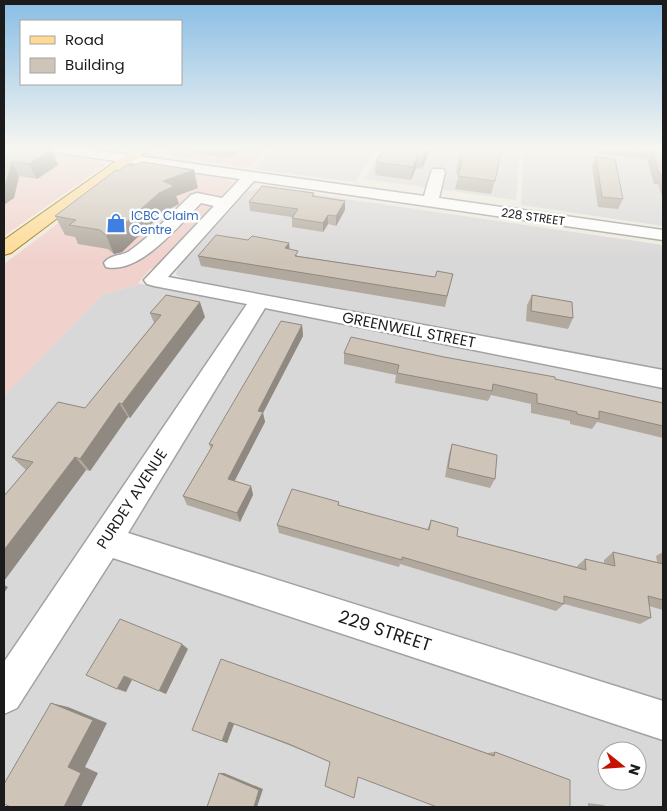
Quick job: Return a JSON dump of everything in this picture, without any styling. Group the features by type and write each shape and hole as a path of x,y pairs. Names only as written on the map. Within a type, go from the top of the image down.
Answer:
{"main road":[{"path":"4,249 92,185"}],"street":[{"path":"113,263 132,257 151,243 197,198 226,203 243,185"},
{"name":"228 STREET","path":"306,185 663,235"},
{"path":"430,202 435,185"},
{"name":"GREENWELL STREET","path":"226,203 154,280 663,379"},
{"name":"PURDEY AVENUE","path":"4,695 106,541 258,301"},
{"name":"229 STREET","path":"106,541 663,721"}],"shaded area":[{"path":"4,185 77,185 4,236"},
{"path":"109,185 231,185 158,266 150,269 138,283 141,284 103,294 4,396 4,264"},
{"path":"406,185 517,185 516,200"},
{"path":"522,185 663,185 663,226 521,205"},
{"path":"263,187 663,245 663,370 178,276 176,274 178,268 247,192"},
{"path":"141,284 663,387 663,807 4,807 4,396 103,294"}],"building":[{"path":"96,185 174,186 159,193 114,233 106,235 100,230 69,225 76,220 55,216"},
{"path":"600,185 620,185 623,199 602,197"},
{"path":"262,186 314,193 312,196 345,201 336,216 328,215 323,223 292,218 298,209 249,202"},
{"path":"216,235 248,240 252,236 289,243 285,248 298,251 295,256 435,277 437,271 453,274 447,296 198,256"},
{"path":"166,295 200,302 122,404 119,403 80,459 75,457 4,550 4,496 33,462 12,457 58,402 85,408 161,315 150,313"},
{"path":"532,295 572,302 573,318 531,311"},
{"path":"281,321 302,325 258,411 263,412 228,479 251,486 237,513 183,496 213,445 209,444"},
{"path":"351,337 444,357 555,377 555,379 663,403 663,426 599,411 599,419 577,414 577,412 537,403 537,394 493,384 492,391 397,373 399,365 344,353"},
{"path":"452,444 497,455 495,479 448,468"},
{"path":"292,489 339,502 338,505 429,530 431,520 458,528 457,536 586,570 585,559 615,566 613,552 663,564 663,600 648,596 651,618 564,596 564,604 402,557 402,560 277,525"},
{"path":"120,619 182,644 159,691 124,676 117,689 86,675"},
{"path":"221,659 494,756 495,752 570,780 570,807 437,807 358,777 354,798 325,786 330,762 289,744 229,722 222,741 192,730"},
{"path":"51,703 93,720 68,767 81,773 64,807 11,807 4,804 4,784"},
{"path":"219,773 259,790 254,807 207,807"}],"place":[{"name":"ICBC Claim Centre","path":"116,223"}]}
